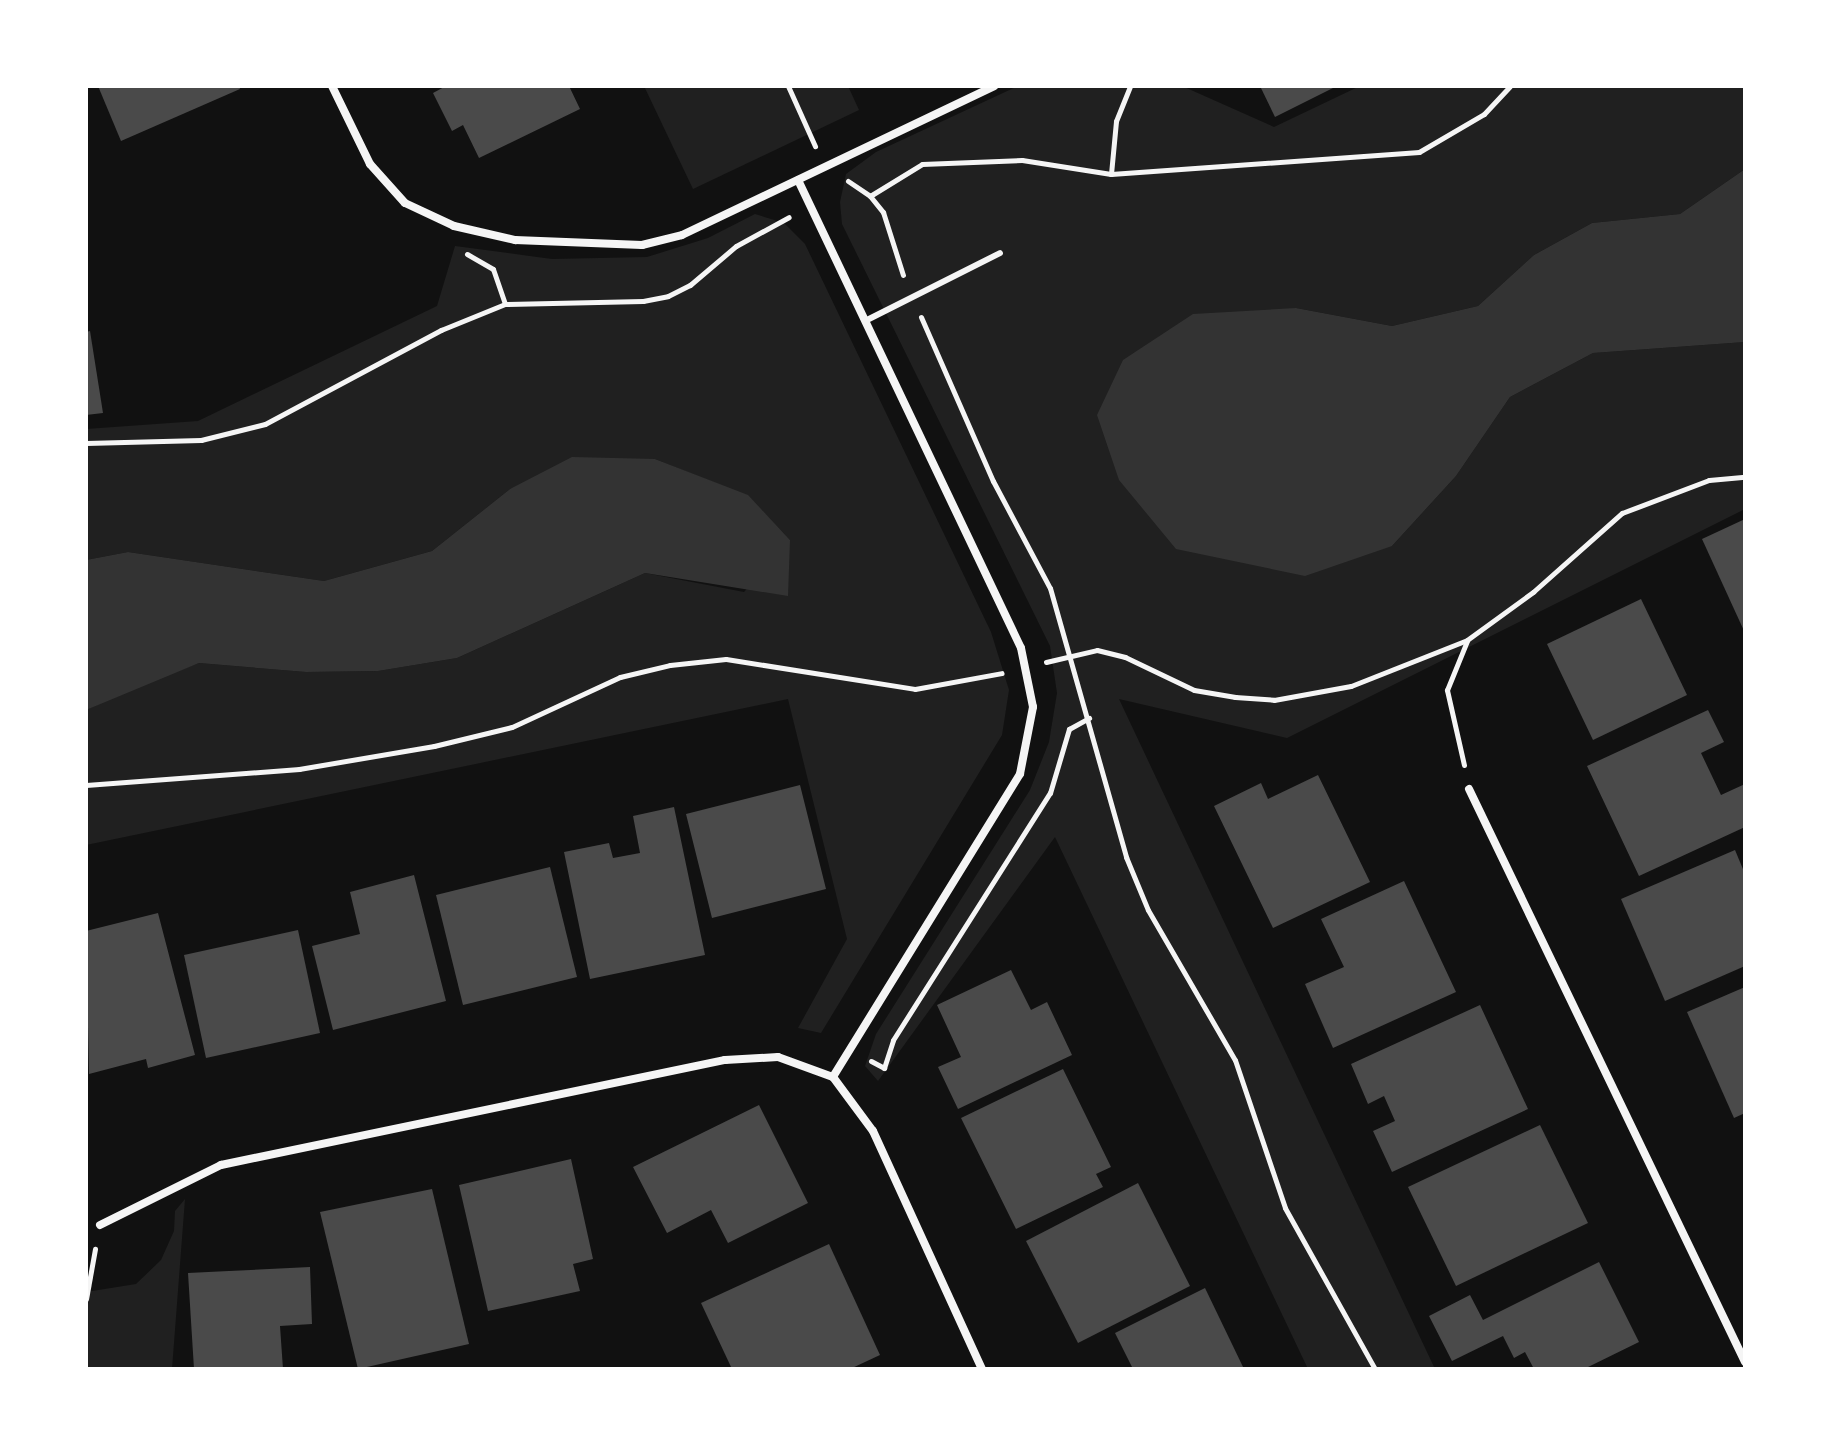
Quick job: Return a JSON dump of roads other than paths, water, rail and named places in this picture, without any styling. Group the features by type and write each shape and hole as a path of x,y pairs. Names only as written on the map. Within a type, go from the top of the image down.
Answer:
{"street":[{"path":"332,86 370,164 405,203 469,229 515,240 642,245 682,235 994,86"},
{"path":"798,180 1021,648 1033,707 1020,774 833,1077"},
{"path":"1469,789 1745,1362"},
{"path":"100,1225 221,1165 725,1060 778,1057 833,1077 873,1131 982,1369"}],"lane":[{"path":"865,321 1000,253"}]}
